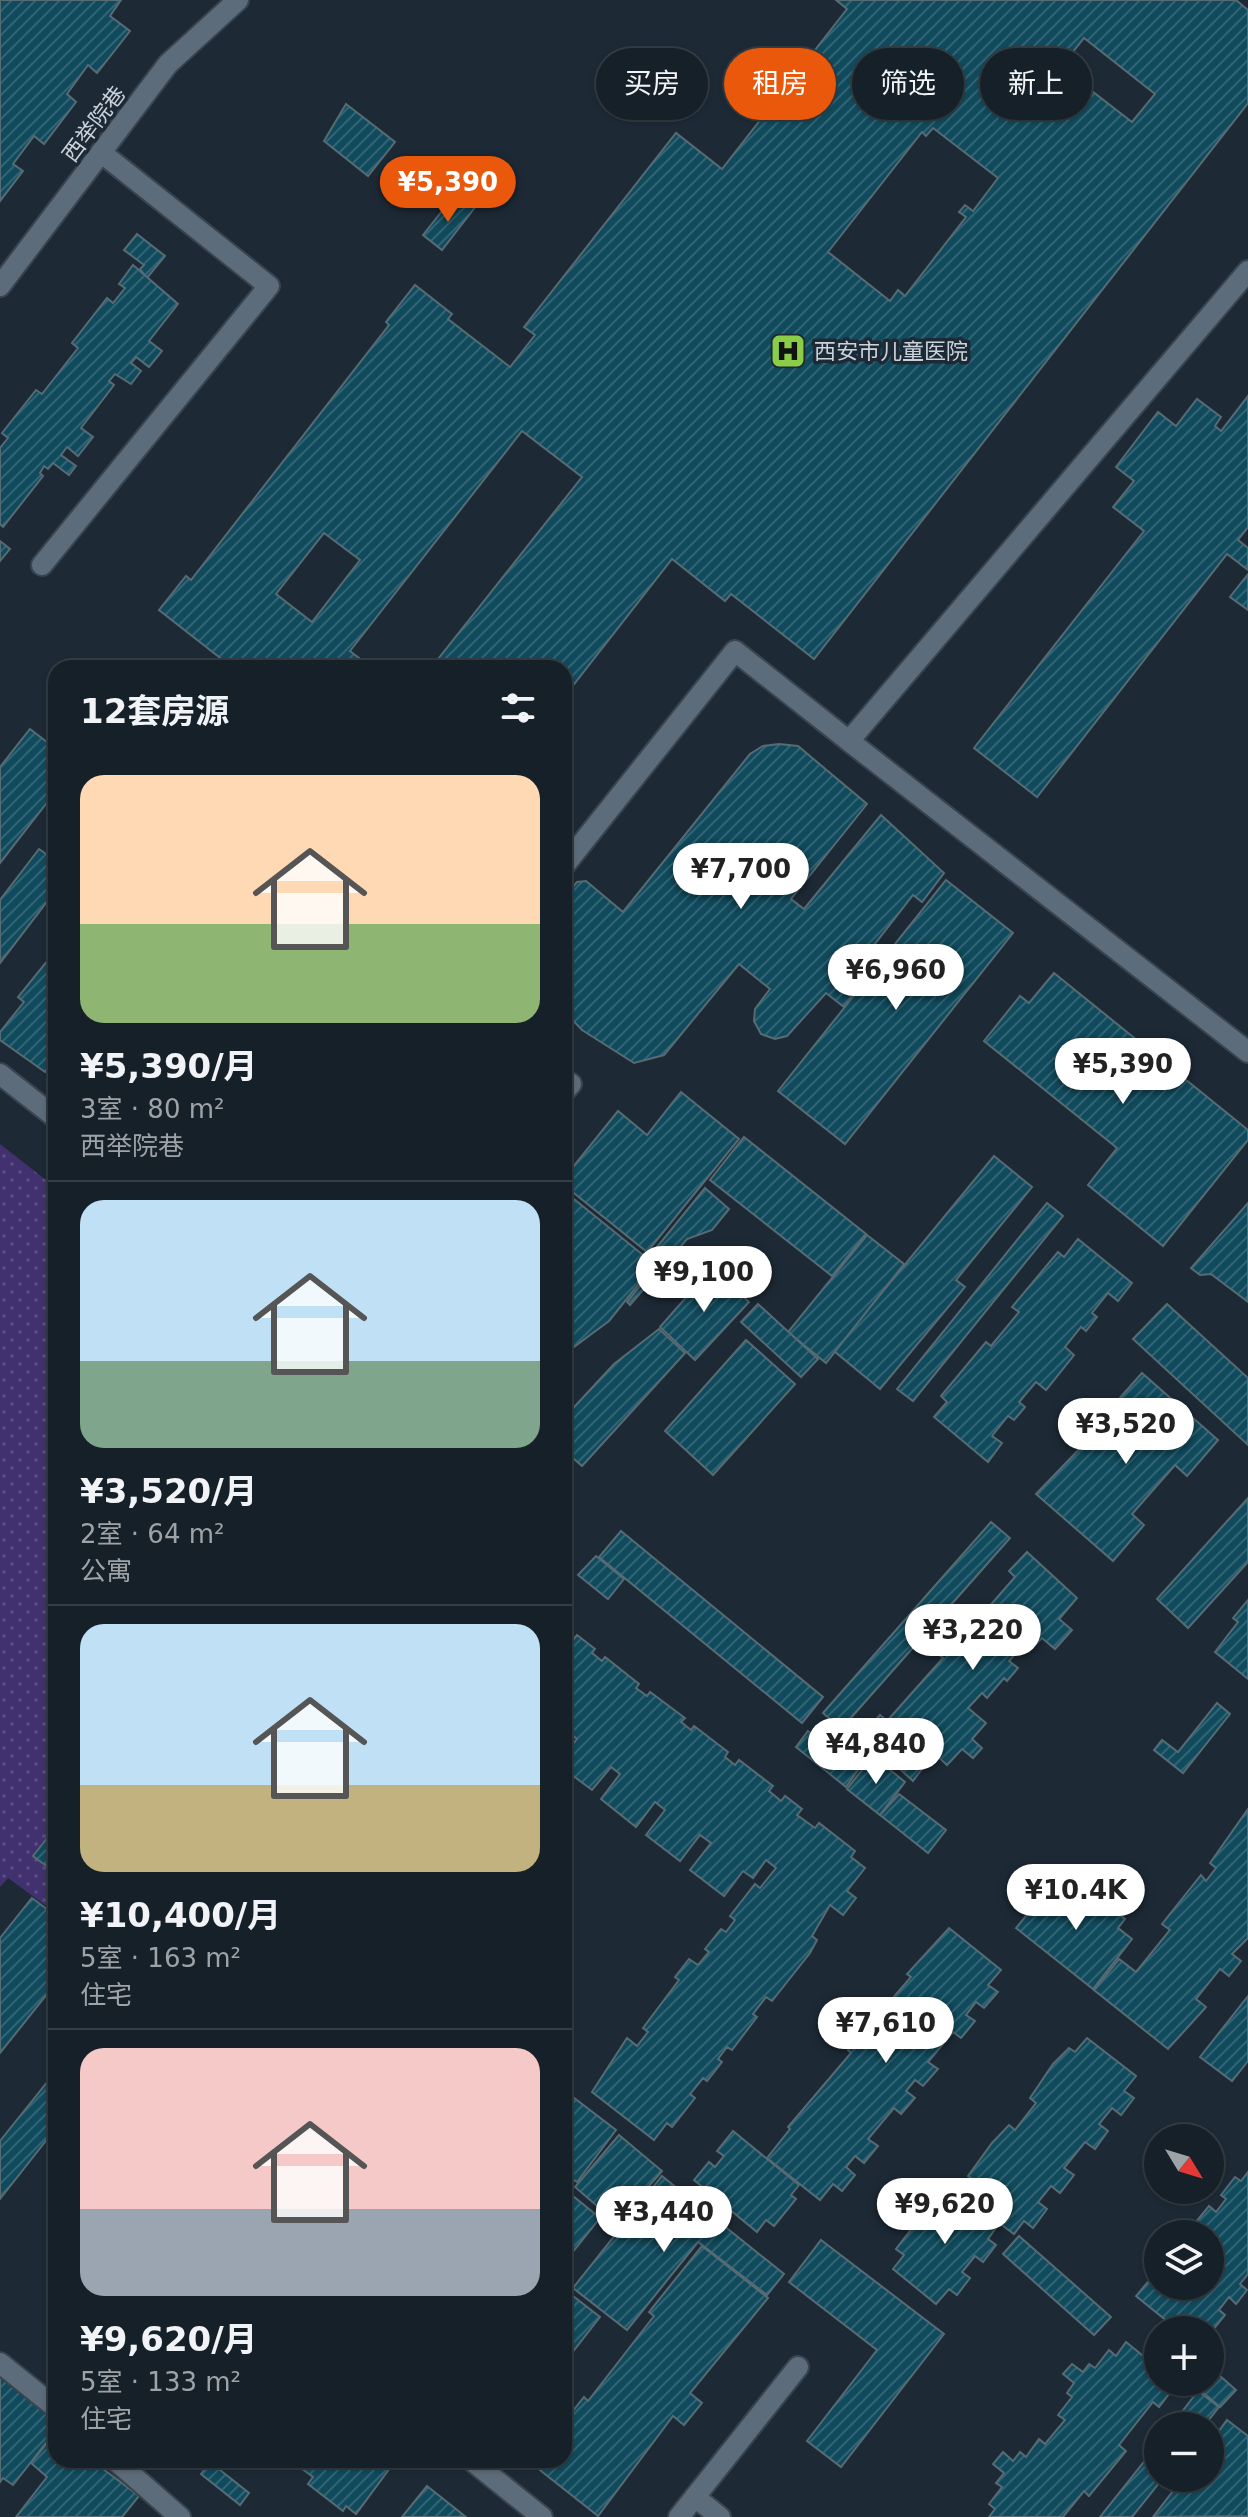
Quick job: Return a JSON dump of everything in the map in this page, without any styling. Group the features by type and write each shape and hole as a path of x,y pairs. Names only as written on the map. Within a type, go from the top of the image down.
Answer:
{"street":[{"name":"西举院巷","path":"0,286 103,154 168,64 238,0"},
{"path":"42,565 269,286 103,154"},
{"path":"849,741 1248,271"},
{"path":"572,856 735,651 1248,1052"},
{"path":"0,1074 48,1112"},
{"path":"0,2363 48,2402"},
{"path":"679,2517 798,2367"},
{"path":"124,2468 175,2515"},
{"path":"481,2468 542,2517"},
{"path":"695,2497 720,2517"}],"shaded area":[{"path":"0,1144 48,1182 48,1907 8,1878 0,1887"}],"building":[{"path":"0,0 121,0 110,16 130,31 97,73 88,65 67,94 76,102 44,144 34,136 13,164 23,171 0,201"},
{"name":"西安市儿童医院","path":"836,0 1236,0 1248,10 1248,103 814,659 731,594 725,601 672,559 572,687 572,660 437,660 582,477 522,431 350,651 362,660 223,660 159,610 186,576 191,580 389,325 386,322 415,285 452,314 448,319 510,367 535,335 524,327 676,133 722,169 760,120 836,120 836,48 817,48 847,9","holes":["933,128 998,178 973,211 965,205 959,212 966,217 905,296 898,290 890,301 828,252 922,132 926,136","324,533 360,560 312,622 276,594"]},
{"path":"346,104 395,142 368,176 324,141"},
{"path":"471,202 476,206 442,250 423,235 442,211"},
{"path":"137,234 165,256 147,278 140,269 144,265 124,250"},
{"path":"133,265 178,304 149,341 162,351 149,367 136,357 131,363 141,371 131,384 115,374 109,381 114,385 81,428 93,437 78,456 67,447 61,455 76,466 69,475 53,463 48,469 44,466 40,473 43,476 3,527 0,524 0,448 8,438 2,433 36,390 42,394 78,348 72,343 107,298 113,303 125,288 119,284"},
{"path":"1248,396 1248,527 1238,540 1248,548 1248,570 1227,554 1037,797 974,748 1144,531 1113,507 1134,481 1116,467 1158,412 1176,426 1197,399 1221,417 1215,426 1221,431"},
{"path":"0,541 10,549 0,561"},
{"path":"1248,574 1248,610 1230,597"},
{"path":"30,729 48,743 48,801 0,863 0,767"},
{"path":"763,746 798,746 867,804 791,899 804,909 881,815 944,873 922,902 913,895 864,958 874,965 844,1007 826,993 787,1036 775,1039 761,1034 754,1021 755,1009 770,989 739,964 664,1055 634,1063 582,1030 572,1019 572,888 577,882 586,881 623,912 750,754"},
{"path":"39,849 48,855 48,900 0,963 0,900"},
{"path":"946,880 1013,933 845,1144 778,1091"},
{"path":"48,960 48,1068 45,1072 0,1040 0,1032 24,1002 18,997"},
{"path":"1054,973 1248,1130 1248,1140 1163,1246 1088,1185 1117,1148 984,1041 1020,996 1029,1003"},
{"path":"681,1092 739,1139 647,1252 572,1191 572,1168 618,1111 647,1135"},
{"path":"744,1137 866,1234 832,1276 710,1180"},
{"path":"994,1156 1032,1187 956,1280 965,1287 880,1389 834,1351"},
{"path":"705,1188 729,1209 712,1230 687,1239 630,1305 627,1302 648,1276 639,1269"},
{"path":"572,1197 648,1259 639,1269 646,1275 609,1321 574,1347"},
{"path":"1047,1203 1063,1216 913,1401 897,1389"},
{"path":"1248,1203 1248,1302 1211,1274 1200,1275 1191,1268"},
{"path":"867,1235 904,1264 826,1363 788,1332"},
{"path":"1078,1239 1132,1283 1118,1301 1108,1293 1092,1313 1097,1317 1086,1331 1081,1327 1065,1347 1074,1355 1046,1390 1036,1382 1019,1402 1025,1407 1014,1420 1008,1416 992,1436 1002,1443 988,1462 934,1417 947,1402 941,1396 986,1342 991,1346 1019,1312 1012,1307 1058,1252 1064,1257"},
{"path":"712,1268 749,1302 695,1360 660,1327"},
{"path":"758,1304 818,1359 801,1377 741,1322"},
{"path":"1167,1304 1248,1378 1248,1445 1133,1339"},
{"path":"659,1329 685,1353 582,1466 572,1457 572,1409 614,1364"},
{"path":"746,1340 795,1384 713,1475 665,1431"},
{"path":"1142,1373 1218,1440 1187,1476 1175,1465 1132,1514 1144,1525 1113,1561 1036,1494 1114,1413 1109,1410"},
{"path":"1248,1498 1248,1562 1188,1628 1157,1599"},
{"path":"991,1522 1010,1538 841,1729 823,1713"},
{"path":"621,1531 823,1697 802,1723 599,1557"},
{"path":"1027,1552 1077,1598 1059,1619 1072,1630 1055,1649 1042,1638 1030,1650 1024,1644 1009,1661 1018,1668 1007,1681 1004,1678 987,1698 982,1693 968,1708 986,1723 972,1739 982,1748 973,1758 962,1749 947,1765 934,1753 913,1781 862,1735 880,1715 887,1721 943,1658 938,1654 954,1635 960,1640 1015,1577 1009,1571"},
{"path":"596,1556 624,1579 608,1599 578,1575"},
{"path":"1248,1600 1248,1679 1215,1652 1238,1622 1233,1618"},
{"path":"577,1635 595,1649 592,1653 602,1661 605,1657 639,1684 636,1688 647,1696 650,1692 685,1718 681,1722 691,1730 694,1726 728,1752 725,1757 735,1765 739,1760 773,1786 769,1791 781,1801 785,1796 802,1809 797,1815 815,1828 819,1823 855,1851 851,1857 865,1868 847,1891 856,1898 843,1915 830,1905 812,1936 817,1940 810,1953 772,2001 766,1997 753,2014 757,2017 732,2050 727,2047 718,2059 722,2062 707,2081 703,2078 690,2094 695,2098 672,2127 667,2123 654,2140 592,2092 627,2038 637,2046 648,2032 643,2028 679,1980 675,1977 689,1959 698,1965 709,1952 705,1949 721,1929 726,1932 735,1920 730,1916 755,1884 760,1888 776,1868 766,1860 753,1878 743,1871 724,1896 690,1870 711,1843 700,1835 680,1861 646,1835 665,1810 655,1802 636,1827 601,1799 620,1774 611,1767 592,1790 572,1775 572,1745 577,1739 572,1735 572,1641"},
{"path":"1217,1703 1230,1714 1183,1773 1154,1750 1162,1740 1178,1752"},
{"path":"808,1731 858,1770 846,1787 796,1747"},
{"path":"873,1756 905,1782 880,1815 847,1789"},
{"path":"899,1794 946,1830 928,1853 880,1815"},
{"path":"1248,1809 1248,1938 1232,1954 1241,1961 1229,1976 1220,1969 1196,1999 1206,2007 1168,2049 1094,1990 1119,1959 1136,1972 1170,1930 1162,1924 1201,1875 1206,1881 1216,1868 1210,1863"},
{"path":"48,1837 48,1867 33,1856"},
{"path":"1056,1879 1072,1891 1079,1883 1095,1896 1089,1904 1101,1914 1108,1906 1125,1919 1118,1928 1132,1939 1093,1989 1016,1928"},
{"path":"32,1898 48,1910 48,1993 0,2053 0,1938"},
{"path":"949,1928 1001,1970 988,1985 998,1992 984,2008 976,2002 966,2015 975,2021 961,2038 953,2032 928,2062 938,2069 923,2086 915,2080 906,2091 915,2098 901,2114 894,2108 868,2139 878,2146 864,2163 855,2156 846,2167 855,2175 842,2191 833,2184 820,2200 767,2158 790,2129 788,2127 851,2053 848,2050 911,1977 907,1974"},
{"path":"1248,1996 1248,2061 1232,2081 1200,2057"},
{"path":"1087,2038 1136,2076 1124,2091 1134,2098 1121,2115 1112,2108 1099,2124 1108,2131 1095,2149 1085,2142 1064,2168 1074,2175 1060,2193 1051,2186 1038,2202 1047,2209 1033,2228 1024,2221 1014,2234 963,2196 975,2181 968,2176 992,2143 1009,2125 1015,2130 1036,2103 1030,2098 1053,2064 1069,2048 1075,2052"},
{"path":"48,2081 48,2138 0,2199 0,2141"},
{"path":"572,2096 616,2130 577,2182 572,2179"},
{"path":"733,2131 799,2185 791,2195 796,2199 774,2226 766,2220 757,2232 694,2180 709,2162 715,2167 724,2156 717,2151"},
{"path":"619,2135 662,2171 617,2223 575,2187"},
{"path":"1248,2172 1248,2274 1240,2284 1247,2290 1236,2304 1229,2297 1219,2310 1224,2316 1161,2316 1136,2296 1144,2287 1144,2300 1224,2300 1224,2220 1198,2220 1209,2206 1216,2212 1224,2204 1224,2191 1235,2177 1241,2181"},
{"path":"662,2176 784,2274 767,2295 698,2242 627,2330 573,2288"},
{"path":"956,2189 998,2225 988,2239 996,2245 983,2262 975,2256 962,2272 970,2278 957,2295 949,2289 936,2304 893,2269 904,2255 896,2249 936,2197 944,2203"},
{"path":"572,2197 600,2218 572,2253"},
{"path":"1019,2236 1111,2317 1094,2335 1003,2254"},
{"path":"821,2240 944,2334 841,2467 807,2441 877,2350 789,2282"},
{"path":"702,2246 768,2298 690,2393 702,2403 684,2425 673,2416 598,2516 537,2468 572,2468 572,2412 584,2397 588,2401 654,2316 649,2312"},
{"path":"572,2295 600,2317 572,2353"},
{"path":"1126,2342 1144,2357 1144,2396 1167,2396 1159,2407 1153,2402 1119,2445 1126,2451 1089,2496 1084,2491 1063,2517 989,2517 995,2509 989,2504 1002,2487 996,2483 1004,2473 993,2464 1003,2452 1013,2461 1020,2452 1026,2457 1039,2439 1045,2444 1065,2420 1058,2415 1072,2397 1067,2393 1074,2383 1063,2374 1072,2364 1083,2372 1089,2364 1095,2368 1109,2350 1116,2356"},
{"path":"0,2372 48,2410 48,2440 13,2485 3,2478 0,2482"},
{"path":"1224,2379 1236,2390 1220,2407 1207,2396 1224,2396"},
{"path":"1194,2396 1205,2396 1219,2407 1215,2412 1182,2412"},
{"path":"1227,2420 1248,2436 1248,2516 1153,2517 1172,2492 1224,2492 1224,2424"},
{"path":"48,2442 48,2468 102,2468 139,2496 122,2517 16,2517 47,2477 31,2463"},
{"path":"1144,2462 1144,2492 1152,2492 1132,2517 1100,2517"},
{"path":"206,2468 218,2468 249,2493 240,2505 201,2474"},
{"path":"301,2468 390,2468 356,2514 346,2506 343,2511 308,2484 313,2477"},
{"path":"427,2486 466,2517 402,2517"}],"place":[{"name":"西安市儿童医院","path":"788,351"}]}
